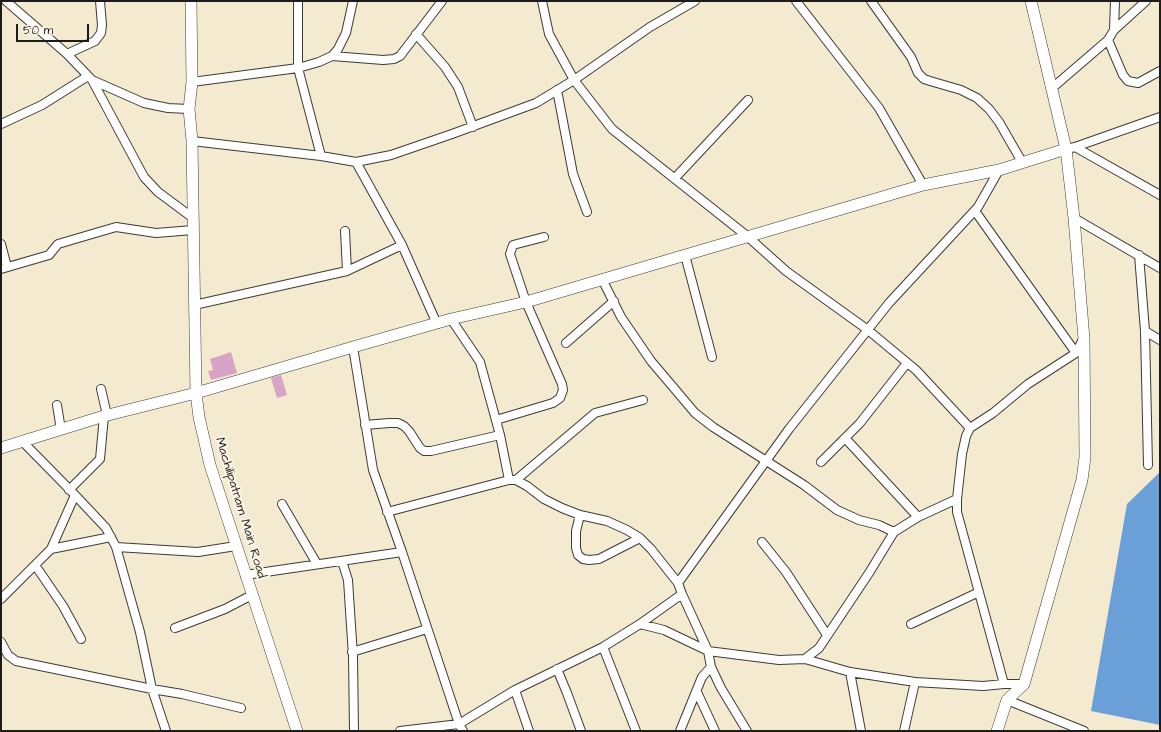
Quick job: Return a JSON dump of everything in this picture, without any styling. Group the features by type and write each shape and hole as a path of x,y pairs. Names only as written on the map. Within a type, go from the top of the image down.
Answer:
{"street":[{"path":"6,1 67,54 90,78 144,177 158,192 193,218"},
{"path":"67,54 95,41 100,33 102,25 100,1"},
{"name":"Machilipatnam Main Road","path":"190,1 192,82 189,109 192,141 196,393 199,417 210,465 297,731"},
{"path":"298,1 298,68 321,156"},
{"path":"192,82 298,68 319,62 332,56 338,50 346,33 353,1"},
{"path":"332,56 383,60 394,59 400,56 442,1"},
{"path":"542,1 549,34 574,80 612,130 747,236 786,271 868,330 916,370 970,428"},
{"path":"192,141 321,156 356,162 391,155 473,127 536,103 574,80 650,27 695,1"},
{"path":"796,1 879,108 923,185"},
{"path":"871,1 911,57 918,73 930,81 961,90 977,98 989,109 999,122 1022,162"},
{"path":"997,731 1008,700 1024,684 1082,480 1085,457 1084,339 1070,148 1051,89 1031,1"},
{"path":"1114,30 1115,1"},
{"path":"1051,89 1108,40 1114,30 1146,1"},
{"path":"416,34 445,67 458,87 473,127"},
{"path":"1108,40 1123,75 1128,81 1138,83 1160,71"},
{"path":"90,78 144,103 168,108 189,109"},
{"path":"1,124 42,105 90,78"},
{"path":"557,90 573,174 587,212"},
{"path":"675,178 748,100"},
{"path":"1,448 106,415 196,393 352,346 526,302 923,185 999,170 1070,148 1160,117"},
{"path":"1070,148 1160,195"},
{"path":"356,162 402,245 438,324"},
{"path":"678,583 767,462 789,429 889,304 978,208 999,170"},
{"path":"975,211 1076,353"},
{"path":"1074,218 1160,268"},
{"path":"1,244 4,268 49,255 58,244 116,227 156,233 193,230"},
{"path":"344,231 347,271"},
{"path":"496,420 553,403 560,398 563,390 562,384 526,302 510,254 513,245 544,237"},
{"path":"194,305 347,271 402,245"},
{"path":"684,255 712,357"},
{"path":"1139,255 1145,331 1148,465"},
{"path":"602,279 621,316 651,361 695,413 767,462 804,485 837,510 859,520 879,525 894,532"},
{"path":"566,343 614,301"},
{"path":"451,320 480,362 512,480"},
{"path":"1145,331 1160,340"},
{"path":"1004,684 957,512 962,454 966,436 970,428 993,413 1028,384 1076,353 1084,339"},
{"path":"352,346 373,470 461,727"},
{"path":"821,462 860,423 907,363"},
{"path":"1,599 51,549 72,492 100,459 106,415 101,389"},
{"path":"387,512 512,480 595,413 643,400"},
{"path":"57,405 61,430"},
{"path":"365,425 398,423 409,431 420,448 424,451 431,451 500,436"},
{"path":"845,438 918,517"},
{"path":"22,442 106,528 116,546 140,632 152,689 166,731"},
{"path":"512,480 527,486 562,508 580,515 607,521 627,530 640,538 651,549 678,583 708,651 711,667 721,688 747,731"},
{"path":"805,660 819,648 894,532 918,517 957,499"},
{"path":"282,504 317,564"},
{"path":"580,515 576,531 576,548 578,555 583,559 600,559 640,538"},
{"path":"51,549 111,537"},
{"path":"762,542 786,572 827,635"},
{"path":"116,546 198,552 236,546"},
{"path":"245,574 402,552"},
{"path":"342,560 348,580 354,731"},
{"path":"35,565 63,606 81,639"},
{"path":"911,624 979,592"},
{"path":"400,731 461,727 515,690 603,647 640,624 682,594"},
{"path":"174,628 225,609 252,595"},
{"path":"640,624 664,630 708,651 779,660 805,660 850,672 915,682 983,686 1024,684"},
{"path":"352,652 428,629"},
{"path":"1,642 8,655 16,661 182,694 241,708"},
{"path":"603,647 636,731"},
{"path":"680,731 702,678 711,667"},
{"path":"557,669 567,692 580,731"},
{"path":"850,672 861,731"},
{"path":"904,731 915,682"},
{"path":"515,690 529,731"},
{"path":"697,692 715,731"},
{"path":"1008,700 1084,731"}],"water":[{"path":"1160,472 1160,725 1091,711 1127,504"}],"building":[{"path":"231,352 237,373 211,380 208,371 213,370 210,359"},
{"path":"281,375 287,395 277,398 271,378"}]}
